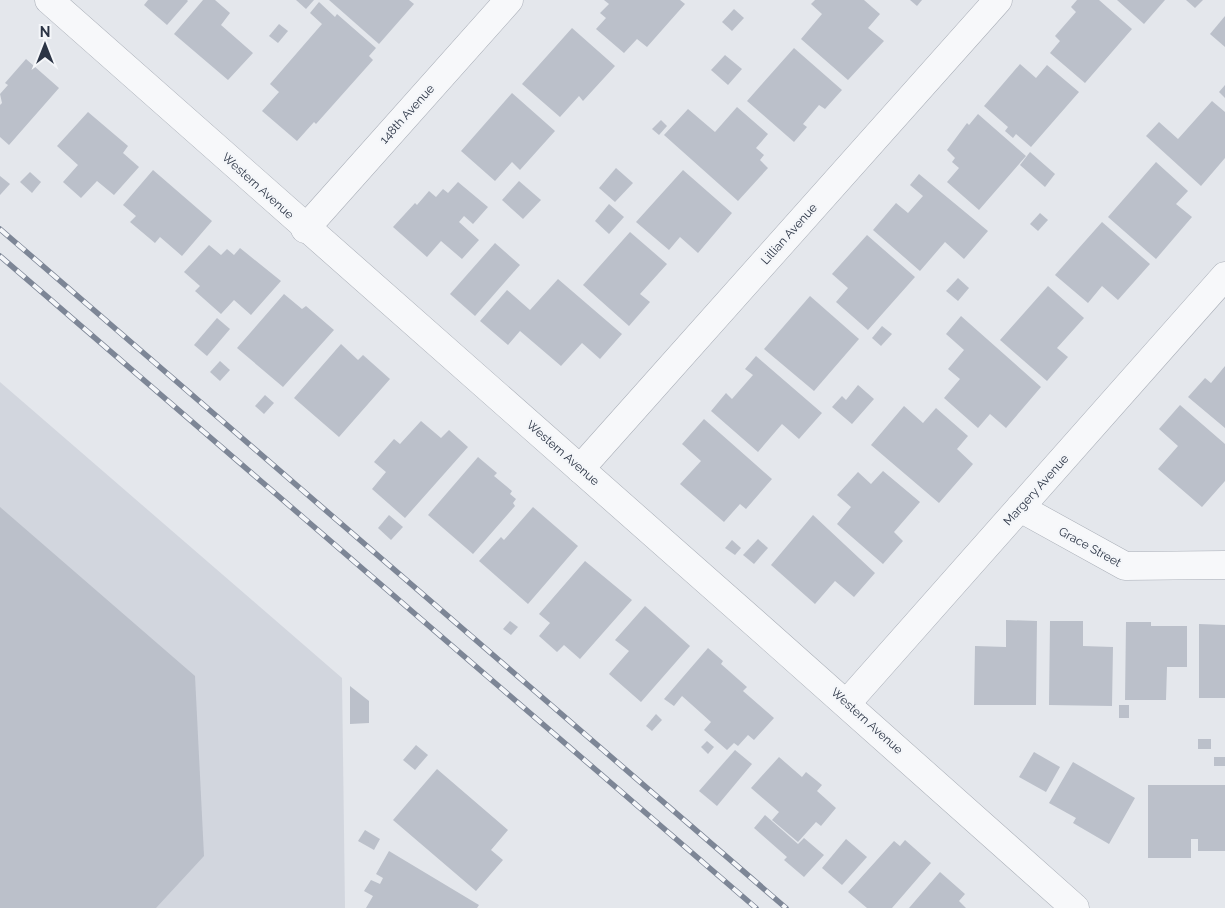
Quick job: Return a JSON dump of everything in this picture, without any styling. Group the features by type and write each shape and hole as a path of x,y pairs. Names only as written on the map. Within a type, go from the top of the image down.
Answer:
{"street":[{"name":"Western Avenue","path":"49,0 305,229 847,703 1075,908"},
{"name":"148th Avenue","path":"305,229 509,0"},
{"name":"Lillian Avenue","path":"580,468 998,0"},
{"name":"Margery Avenue","path":"847,703 1225,276"},
{"name":"Grace Street","path":"1020,508 1125,566 1225,565"}],"shaded area":[{"path":"0,382 342,678 345,908 0,908"}],"building":[{"path":"148,0 188,1 167,25 144,5"},
{"path":"203,0 215,0 230,13 221,25 253,53 228,80 174,34"},
{"path":"296,0 314,0 306,9"},
{"path":"329,0 409,0 414,4 379,44"},
{"path":"604,0 680,0 685,4 647,47 637,39 624,53 596,29 606,18 600,13 609,4"},
{"path":"815,0 864,0 880,14 868,28 884,41 848,80 801,39 822,14 811,4"},
{"path":"910,0 922,0 917,6"},
{"path":"1077,0 1099,0 1132,29 1085,83 1050,53 1060,41 1055,36 1076,12 1071,7"},
{"path":"1117,0 1165,0 1144,24"},
{"path":"1186,0 1203,0 1195,8"},
{"path":"319,2 335,17 337,14 376,48 369,56 373,60 316,124 314,122 297,141 262,111 279,92 270,84 322,24 310,13"},
{"path":"734,9 744,18 732,31 722,22"},
{"path":"1225,16 1225,47 1210,34"},
{"path":"279,24 288,31 278,43 269,36"},
{"path":"572,28 615,66 583,101 579,96 560,117 522,84"},
{"path":"794,48 842,90 825,109 819,105 803,124 807,127 794,142 747,101"},
{"path":"725,55 742,69 728,85 711,70"},
{"path":"26,59 59,88 9,145 0,137 0,105 2,103 0,94 8,85 5,83"},
{"path":"1020,64 1036,78 1047,65 1079,92 1031,147 1016,134 1013,138 1005,131 1008,127 984,106"},
{"path":"1225,85 1225,98 1219,92"},
{"path":"512,93 555,131 520,170 512,162 495,181 461,151"},
{"path":"1212,101 1225,112 1225,158 1201,186 1146,136 1159,122 1178,139"},
{"path":"737,107 768,134 756,148 764,155 760,160 768,168 738,201 664,135 688,109 715,132"},
{"path":"88,112 128,146 123,153 139,167 114,195 97,181 81,198 63,182 78,165 57,146"},
{"path":"978,114 1026,156 979,210 947,182 959,168 952,162 955,158 947,150 967,123 969,125"},
{"path":"661,120 667,126 659,135 652,129"},
{"path":"1030,152 1055,174 1045,187 1020,165"},
{"path":"1156,162 1188,191 1176,204 1192,217 1156,259 1108,217"},
{"path":"616,168 633,183 615,202 599,188"},
{"path":"153,170 212,221 182,256 160,237 155,243 130,222 136,216 123,205"},
{"path":"683,170 732,213 698,253 680,237 669,250 636,222"},
{"path":"30,172 41,182 32,193 20,182"},
{"path":"919,174 988,231 964,259 945,242 920,271 873,230 896,203 908,213 923,196 910,185"},
{"path":"0,176 10,184 0,195"},
{"path":"519,181 541,200 523,219 502,200"},
{"path":"458,182 488,207 473,224 464,216 459,222 479,240 462,259 441,241 427,257 393,227 429,191 436,197 443,189 448,193"},
{"path":"609,204 624,217 609,234 595,221"},
{"path":"1040,213 1048,220 1038,231 1030,224"},
{"path":"1102,222 1150,264 1118,300 1102,286 1088,303 1055,275"},
{"path":"630,232 667,264 640,294 650,302 629,326 583,285"},
{"path":"867,235 915,277 868,330 836,302 848,288 832,274"},
{"path":"495,243 520,265 475,316 450,294"},
{"path":"209,245 221,255 227,249 234,255 240,248 281,281 251,315 234,300 221,314 195,291 200,286 184,272"},
{"path":"958,278 969,288 958,301 946,291"},
{"path":"558,279 622,334 600,359 582,343 561,366 520,331 508,345 480,321 507,290 530,310"},
{"path":"1048,286 1084,318 1057,348 1068,357 1047,381 1000,340"},
{"path":"284,294 302,309 306,306 334,330 283,387 237,348"},
{"path":"810,296 859,339 814,391 764,349"},
{"path":"961,316 1041,387 1006,428 990,414 978,428 944,398 960,379 948,369 964,350 946,334"},
{"path":"217,318 230,329 207,356 194,345"},
{"path":"882,326 892,334 881,346 872,338"},
{"path":"341,344 358,360 363,355 390,379 339,437 294,398"},
{"path":"756,356 822,413 799,439 782,424 758,452 711,411 726,393 732,399 753,375 745,369"},
{"path":"220,361 230,370 220,381 210,372"},
{"path":"1225,366 1225,428 1188,397 1205,378 1211,383"},
{"path":"858,385 874,399 852,424 832,407 842,396 846,400"},
{"path":"265,395 274,403 264,414 255,406"},
{"path":"1180,405 1225,444 1225,481 1202,507 1158,469 1178,446 1159,429"},
{"path":"904,406 923,423 936,408 968,436 957,449 973,464 939,503 871,445"},
{"path":"704,419 772,479 746,509 740,504 724,522 680,484 701,461 682,444"},
{"path":"421,421 441,438 449,430 468,447 405,518 372,489 386,472 374,462 394,439 400,444"},
{"path":"478,457 497,473 494,476 512,491 510,494 516,499 513,503 515,506 473,554 428,515"},
{"path":"883,471 920,502 894,532 903,541 883,564 837,524 851,507 837,495 858,472 871,484"},
{"path":"0,507 195,676 204,856 156,908 0,908"},
{"path":"533,507 578,546 528,604 479,561 501,537 504,540"},
{"path":"389,515 403,527 391,540 378,528"},
{"path":"813,515 875,573 854,597 835,581 815,604 771,565"},
{"path":"758,539 768,548 754,564 743,555"},
{"path":"732,540 741,548 735,555 725,548"},
{"path":"585,561 632,600 580,659 564,645 557,652 539,636 550,623 539,614"},
{"path":"645,606 690,646 641,702 609,674 629,651 615,640"},
{"path":"1006,620 1037,621 1036,705 974,705 975,646 1006,647"},
{"path":"510,621 518,627 511,635 503,629"},
{"path":"1050,621 1083,621 1083,646 1113,647 1112,706 1049,705"},
{"path":"1126,622 1151,622 1151,626 1187,626 1187,667 1167,667 1166,700 1125,700"},
{"path":"1199,624 1225,625 1225,698 1199,698"},
{"path":"708,648 723,661 721,664 747,687 743,691 774,718 754,740 748,735 738,746 734,743 727,750 704,730 711,722 682,696 674,706 664,699"},
{"path":"350,686 369,701 369,723 350,724"},
{"path":"1119,705 1129,705 1129,718 1119,718"},
{"path":"656,714 662,720 652,731 646,726"},
{"path":"1198,739 1211,739 1211,749 1198,749"},
{"path":"707,741 714,747 708,754 701,747"},
{"path":"416,745 428,755 415,770 403,760"},
{"path":"735,750 752,764 717,806 699,791"},
{"path":"1034,752 1060,767 1046,792 1019,777"},
{"path":"779,757 802,777 806,772 822,785 817,791 836,808 821,826 816,822 798,842 772,820 779,812 751,788"},
{"path":"1214,757 1225,757 1225,766 1214,766"},
{"path":"1073,762 1135,798 1109,844 1073,823 1076,818 1049,803"},
{"path":"437,769 508,830 491,850 503,860 476,891 393,820"},
{"path":"1148,785 1225,785 1225,851 1198,851 1198,839 1191,839 1191,858 1148,858"},
{"path":"765,815 798,844 804,838 824,855 804,877 784,860 787,857 754,828"},
{"path":"365,830 380,839 374,850 358,841"},
{"path":"846,839 867,857 842,885 822,868"},
{"path":"905,840 931,863 892,908 867,908 848,892 894,841 900,846"},
{"path":"389,851 479,905 477,908 366,908 373,896 364,891 371,880 380,884 383,878 376,874"},
{"path":"940,872 965,894 959,901 966,908 909,908"}],"railway":[{"path":"0,229 786,908"},
{"path":"0,256 756,908"}]}
